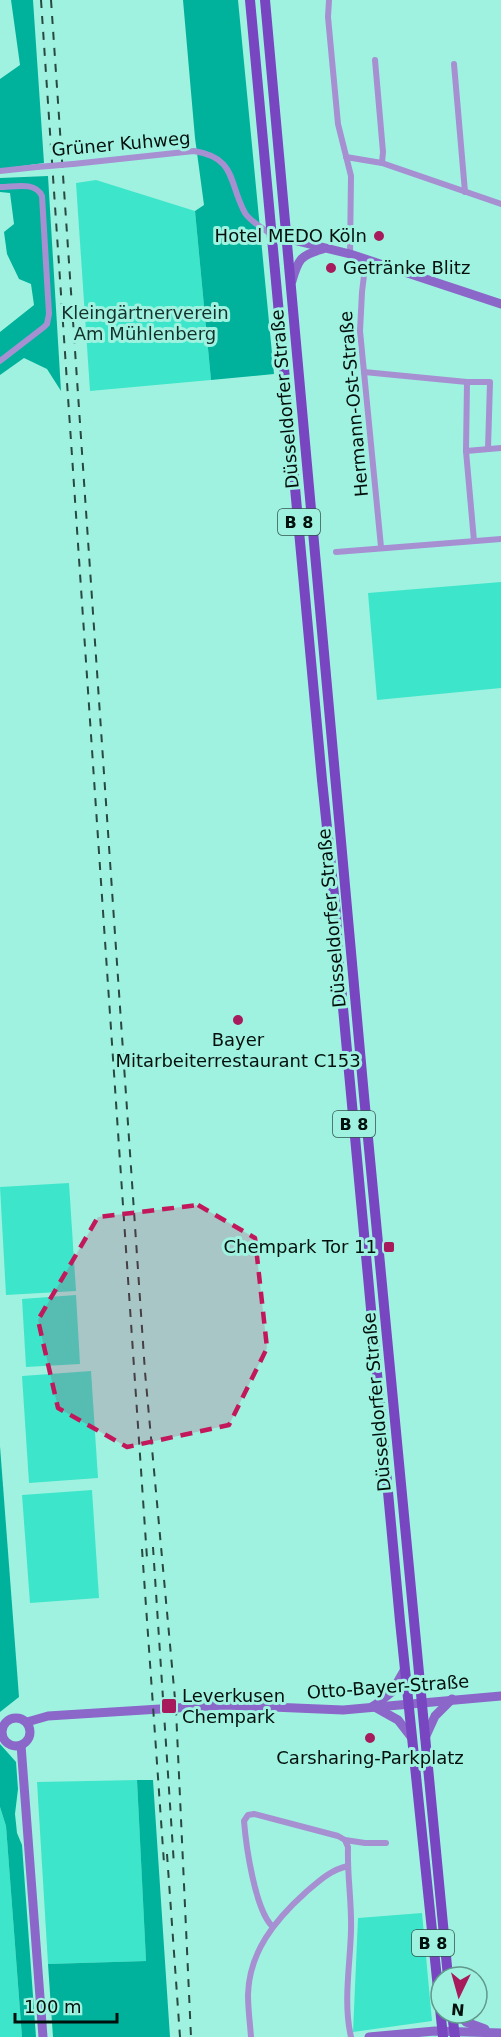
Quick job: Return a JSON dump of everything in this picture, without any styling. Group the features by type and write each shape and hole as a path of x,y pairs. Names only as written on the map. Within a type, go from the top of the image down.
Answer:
{"main road":[{"name":"Düsseldorfer Straße","path":"250,0 408,1703 443,2034"},
{"name":"Düsseldorfer Straße","path":"265,0 447,1965"},
{"path":"337,940 350,938"},
{"path":"371,1297 385,1296"}],"street":[{"path":"328,0 338,124 351,176 350,254"},
{"path":"375,60 383,152 382,164"},
{"path":"454,64 465,192"},
{"name":"Grüner Kuhweg","path":"0,171 194,151 211,154 224,164 246,215 273,235"},
{"path":"346,157 382,164 501,204"},
{"path":"0,187 31,186 36,188 42,196 50,314 44,327 0,361"},
{"path":"273,235 350,254 501,304"},
{"path":"291,284 301,258 309,252 325,248"},
{"name":"Hermann-Ost-Straße","path":"366,259 360,316 381,547"},
{"path":"364,372 490,382 488,449"},
{"path":"467,381 466,451 474,541"},
{"path":"466,451 501,448"},
{"path":"336,552 501,539"},
{"path":"405,1669 392,1692 373,1706 398,1720 412,1739"},
{"name":"Otto-Bayer-Straße","path":"27,1722 48,1716 224,1705 317,1710 501,1695"},
{"path":"425,1739 435,1716 452,1699"},
{"path":"21,1745 10,1744 1,1733 10,1719 27,1722 30,1732 21,1745 43,2037"},
{"path":"272,1926 266,1920 252,1875 244,1821 248,1815 254,1814 338,1836 345,1840 386,1843"},
{"path":"345,1840 348,1847 351,1929 346,2015 351,2037"},
{"path":"251,2037 249,1984 262,1941 272,1926 325,1876 336,1869 348,1866"},
{"path":"474,2025 497,2033"},
{"path":"369,2037 497,2033"},
{"path":"483,2037 497,2033"}],"highlighted area":[{"path":"198,1205 255,1238 267,1348 229,1425 127,1447 58,1408 38,1320 98,1217"}],"green space":[{"path":"11,0 33,0 44,163 0,169 0,79 20,65"},
{"path":"183,0 238,0 274,374 211,380 195,211 204,205 195,138"},
{"path":"48,176 61,391 47,369 24,358 0,375 0,332 34,305 31,284 19,279 7,254 4,232 14,224 10,193 0,192 0,178"},
{"name":"Kleingärtnerverein Am Mühlenberg","path":"96,180 195,211 211,380 90,391 76,183"},
{"path":"501,582 501,688 377,700 368,593"},
{"path":"69,1183 76,1291 6,1295 0,1187"},
{"path":"76,1295 80,1364 26,1367 22,1299"},
{"path":"91,1371 98,1478 29,1483 22,1376"},
{"path":"0,1446 19,1697 0,1712"},
{"path":"92,1490 99,1598 30,1603 22,1495"},
{"path":"0,1744 16,1762 18,1789 15,1814 17,1833 22,1845 36,2037 22,2037 6,1826 0,1807"},
{"path":"137,1780 146,1961 48,1964 37,1782"},
{"path":"137,1780 153,1780 170,2037 53,2037 48,1964 146,1961"},
{"path":"0,1807 6,1826 22,2037 0,2037"},
{"path":"422,1913 429,1989 429,2021 353,2032 358,1918"}],"railway":[{"path":"41,0 147,1558"},
{"path":"51,0 145,1372 176,1710 191,2037"},
{"path":"153,1547 174,1865"},
{"path":"142,1549 164,1863"},
{"path":"167,1854 180,2037"}],"place":[{"name":"Hotel MEDO Köln","path":"379,236"},
{"name":"Getränke Blitz","path":"331,268"},
{"name":"Bayer Mitarbeiterrestaurant C153","path":"238,1020"},
{"name":"Chempark Tor 11","path":"389,1247"},
{"name":"Leverkusen Chempark","path":"169,1706"},
{"name":"Carsharing-Parkplatz","path":"370,1738"}]}
